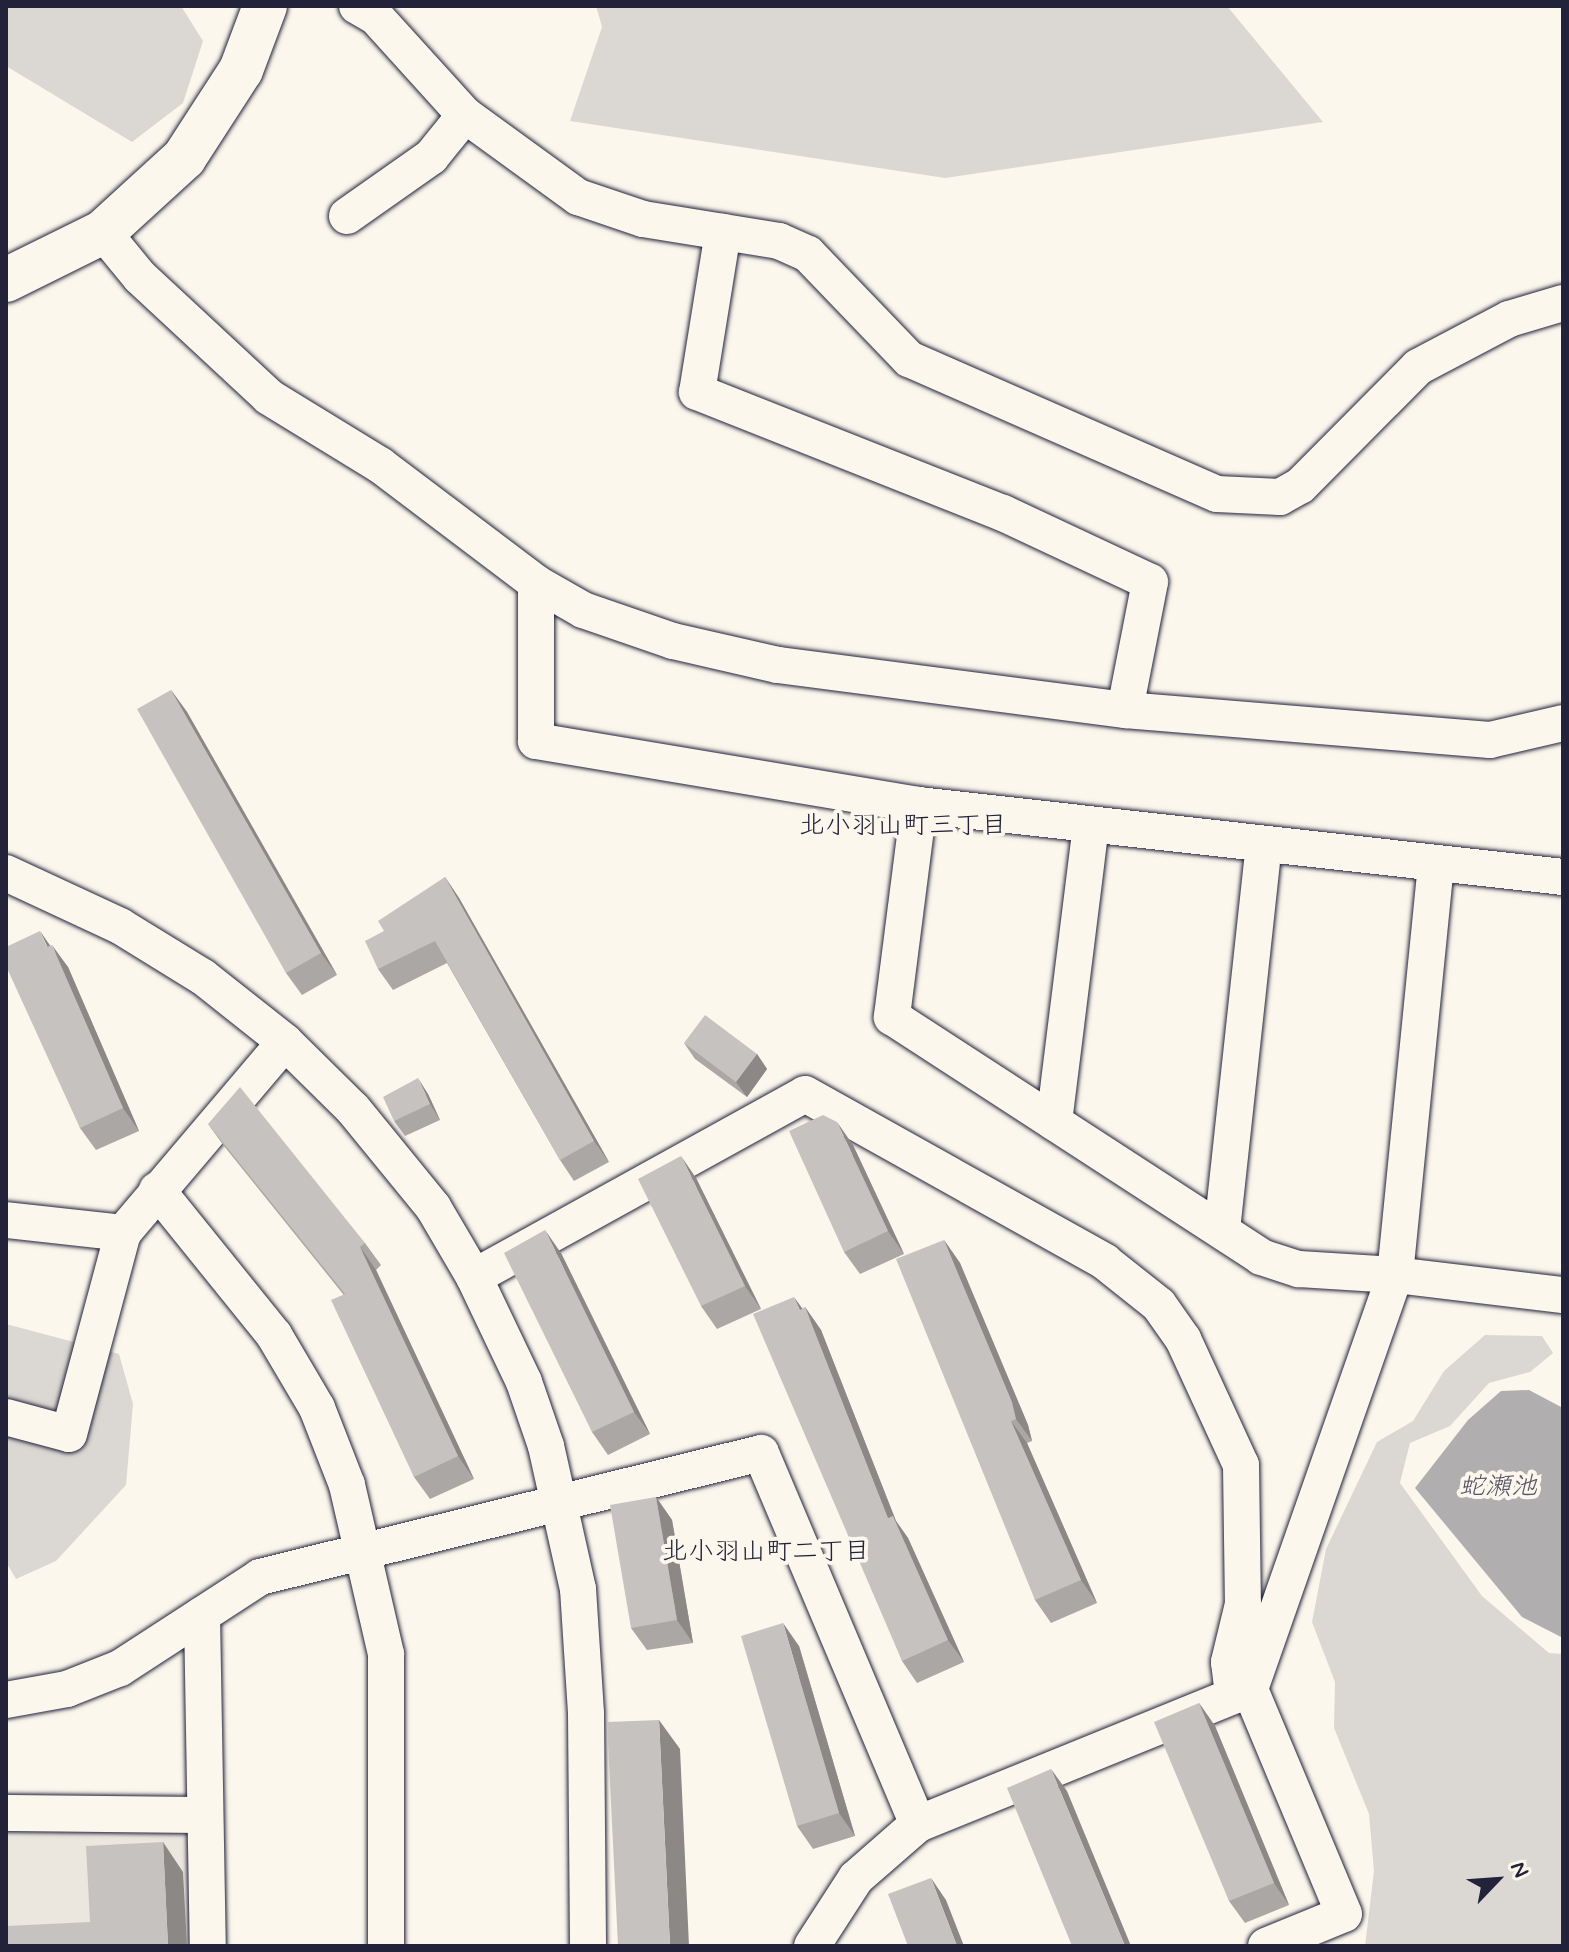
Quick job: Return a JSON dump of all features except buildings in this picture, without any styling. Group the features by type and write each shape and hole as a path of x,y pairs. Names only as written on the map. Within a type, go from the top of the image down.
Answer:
{"main road":[{"path":"6,280 103,232 159,184 201,136 241,70 265,6"}],"street":[{"path":"357,6 376,17 465,115 578,197 643,219 779,241 808,254 909,359 1217,494 1249,500 1280,497 1300,486 1418,367 1509,319 1563,303"},
{"path":"347,216 421,165 465,115"},
{"path":"103,232 160,298 269,397 380,465 536,583 583,610 673,641 778,665 1125,710 1490,740 1560,728"},
{"path":"723,232 697,392 1003,513 1150,582 1125,710"},
{"path":"536,583 536,741 919,805 1563,877"},
{"path":"919,805 892,1017 1261,1257 1299,1269 1395,1275 1563,1295"},
{"path":"1054,1122 1091,826"},
{"path":"1222,1230 1264,845"},
{"path":"812,1946 856,1878 918,1824 1241,1692 1395,1275 1436,864"},
{"path":"6,873 120,926 203,977 285,1042 353,1109 423,1195 474,1277 524,1382 562,1505 584,1653 588,1946"},
{"path":"6,1417 69,1434 123,1233 285,1042"},
{"path":"474,1277 805,1094 1105,1262 1159,1305 1183,1339 1241,1465 1243,1604 1229,1662 1344,1914 1266,1946"},
{"path":"157,1190 274,1335 317,1408 365,1550 386,1654 386,1946"},
{"path":"6,1220 123,1233"},
{"path":"6,1700 67,1689 120,1668 260,1577 562,1505 761,1453 918,1824"},
{"path":"202,1615 208,1946"},
{"path":"6,1813 205,1815"}],"shaded area":[{"path":"6,6 181,6 203,41 183,103 132,142 6,66"},
{"path":"596,6 1227,6 1323,122 945,178 570,121 602,27"},
{"path":"6,1324 119,1354 133,1404 126,1485 56,1561 16,1579 6,1562"},
{"path":"1485,1335 1542,1336 1553,1353 1530,1372 1489,1383 1450,1426 1410,1443 1400,1483 1482,1596 1549,1653 1563,1654 1563,1946 1365,1946 1374,1871 1369,1814 1334,1728 1335,1682 1312,1622 1326,1549 1377,1442 1413,1421 1444,1371"},
{"path":"6,1824 191,1826 195,1946 6,1946"}],"water":[{"name":"蛇瀬池","path":"1529,1390 1563,1408 1563,1638 1522,1617 1415,1488 1468,1420 1501,1391"}],"district":[{"name":"北小羽山町三丁目","path":"903,827"},
{"name":"北小羽山町二丁目","path":"766,1553"}]}
